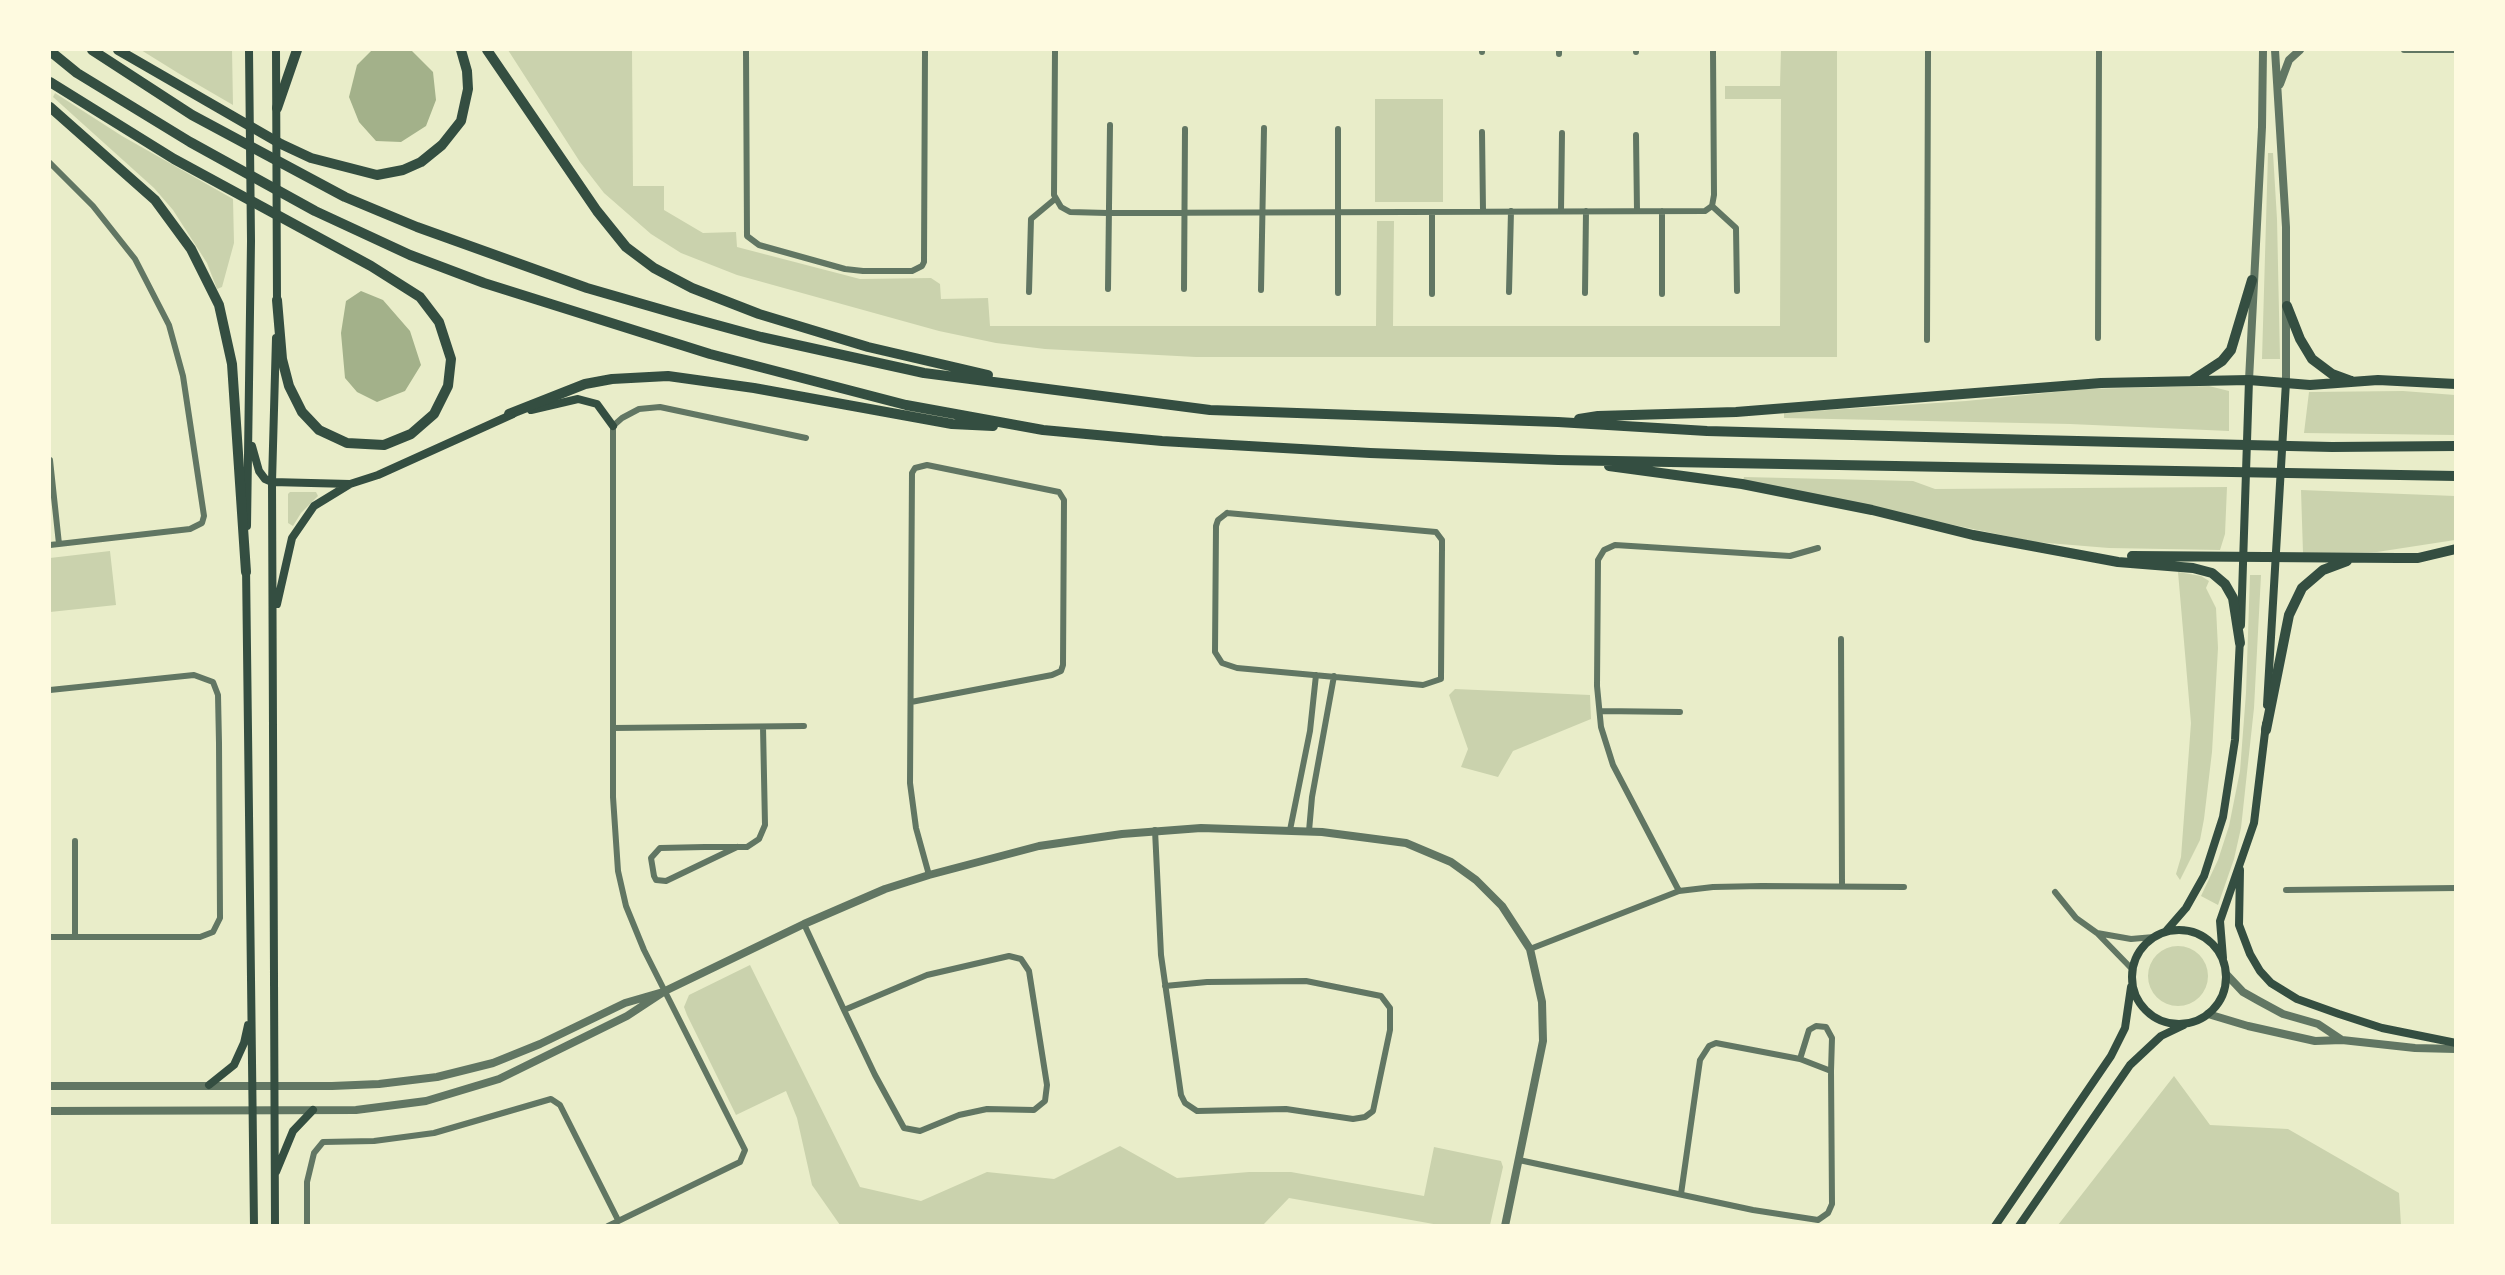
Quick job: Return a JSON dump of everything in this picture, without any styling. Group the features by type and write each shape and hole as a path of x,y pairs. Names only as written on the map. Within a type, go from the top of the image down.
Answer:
{"highway":[{"path":"92,50 192,115 345,197 491,256 597,291 761,338 924,373 1210,410 1558,422 1719,431 2332,447 2456,446"},
{"path":"117,50 281,144 311,158 377,175 403,170 421,162 442,145 461,121 468,89 467,71 460,50"},
{"path":"277,108 297,50"},
{"path":"487,50 597,211 626,247 654,268 692,288 759,314 868,347 1053,390"},
{"path":"50,51 77,73 190,142 315,211 410,255 484,283 570,311 756,366 906,405 1043,430"},
{"path":"50,82 174,159 371,266 420,297 440,322 451,359 448,386 434,414 411,434 384,444 347,443 319,430 302,412 289,386 282,359 277,300"},
{"path":"50,107 155,200 191,249 219,305 231,364 246,572"},
{"path":"2193,380 2222,361 2231,350 2252,280"},
{"path":"2288,306 2300,339 2312,359 2332,374 2354,382"},
{"path":"508,414 585,384 612,379 668,376 754,388 952,424 1174,442 1370,453 1558,460 2456,476"},
{"path":"1558,422 1599,416 1736,412 2101,383 2250,380 2310,385 2402,380 2456,384"},
{"path":"1558,460 1742,484 1872,510 1973,535 2118,562 2193,568 2212,573 2225,584 2232,598 2240,643"},
{"path":"2075,553 2138,557 2418,558 2456,549"},
{"path":"2266,730 2289,615 2301,588 2323,570 2356,558"}],"main road":[{"path":"249,50 251,241 246,572 254,1226"},
{"path":"275,1226 272,482 278,243 276,50"},
{"path":"1995,1226 2111,1056 2127,1020 2133,974 2139,952 2154,937 2166,931 2186,908 2204,876 2223,817 2235,740 2250,380"},
{"path":"2019,1226 2130,1065 2161,1036 2208,1014 2222,997 2227,975 2220,921 2254,823 2266,730 2286,382"},
{"path":"273,620 287,554 296,531 314,506 350,484 378,475 508,414 578,399 597,404 613,426"},
{"path":"249,437 259,471 265,479 272,482 350,484"},
{"path":"2240,863 2239,925 2259,971 2271,983 2297,999 2382,1028 2456,1043"},
{"path":"2166,931 2185,930 2202,935 2214,945 2223,958"},
{"path":"2133,974 2139,1001 2149,1013 2166,1022 2190,1023"},
{"path":"209,1085 234,1065 244,1043 251,1010"},
{"path":"275,1175 293,1131 313,1110"}],"street":[{"path":"746,50 746,231 749,239 759,245 845,269 912,271 922,266 925,258 925,50"},
{"path":"1055,50 1055,199 1061,207 1070,212 1107,213 1705,211 1712,206 1714,195 1713,50"},
{"path":"1927,339 1928,50"},
{"path":"2098,338 2099,50"},
{"path":"2250,380 2252,280 2262,127 2263,50"},
{"path":"2275,50 2279,88 2288,306 2286,382"},
{"path":"2279,88 2289,60 2300,50"},
{"path":"2404,50 2456,50"},
{"path":"1108,289 1107,213 1110,125"},
{"path":"1261,290 1264,128"},
{"path":"1184,290 1185,129"},
{"path":"1338,129 1338,293"},
{"path":"1482,132 1483,211"},
{"path":"1561,211 1562,133"},
{"path":"1636,135 1637,211"},
{"path":"50,163 93,206 135,259 169,325 183,376 203,508 202,523 190,529 50,545"},
{"path":"1029,291 1031,219 1055,199"},
{"path":"1712,206 1737,228 1737,291"},
{"path":"1509,292 1510,211"},
{"path":"1585,293 1586,211"},
{"path":"1662,211 1662,294"},
{"path":"1431,212 1432,294"},
{"path":"608,1226 740,1162 745,1150 664,991 632,922 618,871 613,830 613,426 639,409 660,407 806,438"},
{"path":"50,460 59,544"},
{"path":"911,702 1052,675 1061,671 1064,665 1064,500 1059,492 927,465 915,468 910,481 910,783 913,810 929,875"},
{"path":"1235,513 1430,530 1439,535 1442,547 1441,679 1424,685 1316,675 1237,668 1222,663 1217,658 1215,652 1216,526 1221,516 1235,513"},
{"path":"1679,891 1610,760 1600,727 1597,565 1604,550 1623,544 1790,556 1818,548"},
{"path":"1841,639 1842,886"},
{"path":"50,690 194,675 209,678 216,687 218,695 218,925 213,932 200,937 50,938"},
{"path":"1290,830 1311,722 1316,675"},
{"path":"1309,831 1312,797 1334,676"},
{"path":"1600,711 1680,712"},
{"path":"613,728 804,726"},
{"path":"737,847 666,881 656,880 654,876 651,858 655,850 752,845 763,832 763,727"},
{"path":"50,1111 356,1110 405,1104 469,1089 499,1078 627,1016 664,991 804,924 885,889 929,875 1039,846 1155,830 1201,828 1309,831 1390,840 1421,848 1442,857 1490,892 1530,949 1542,1002 1543,1041 1505,1226"},
{"path":"1155,830 1158,915 1166,986 1181,1095 1188,1108 1197,1111 1286,1109 1359,1119 1373,1111 1390,1030 1390,1008 1381,996 1306,981 1207,982 1166,986"},
{"path":"75,841 75,937"},
{"path":"1530,949 1679,891 1713,886 1904,887"},
{"path":"2286,890 2456,888"},
{"path":"2055,892 2076,918 2097,933 2133,974"},
{"path":"804,924 844,1010 904,1128 920,1131 959,1115 987,1109 1034,1110 1045,1101 1047,1085 1029,970 1021,959 1009,956 927,975 844,1010"},
{"path":"2097,933 2131,939 2154,937"},
{"path":"2227,975 2243,992 2283,1014 2318,1024 2342,1040"},
{"path":"50,1086 379,1084 455,1074 502,1060 625,1003 664,991"},
{"path":"2208,1014 2315,1041 2342,1040 2415,1048 2456,1048"},
{"path":"1519,1160 1811,1221 1824,1217 1832,1204 1832,1038 1826,1027 1816,1026 1809,1030 1800,1059"},
{"path":"1681,1194 1703,1053 1709,1046 1716,1043 1800,1059 1831,1071"},
{"path":"307,1226 307,1182 314,1153 323,1142 374,1141 435,1133 551,1099 560,1105 618,1220"}],"shaded area":[{"path":"141,50 232,50 233,105 178,73"},
{"path":"372,50 411,50 433,72 436,100 426,126 401,142 376,141 359,122 349,97 357,65"},
{"path":"508,50 632,50 633,186 664,186 664,210 703,233 736,232 737,247 860,279 931,278 940,284 941,299 988,298 990,326 1376,326 1377,221 1394,221 1393,326 1780,326 1781,99 1725,99 1725,86 1780,86 1781,50 1837,50 1837,357 1196,357 1045,349 996,343 939,331 737,275 681,253 651,234 604,193 580,162"},
{"path":"55,93 122,136 233,199 234,243 222,287 217,289 207,263 173,210 154,188 53,97"},
{"path":"1375,99 1443,99 1443,202 1375,202"},
{"path":"2268,153 2273,153 2277,219 2280,359 2262,359"},
{"path":"361,291 383,300 410,331 421,365 405,391 377,402 357,392 345,378 341,333 346,301"},
{"path":"2209,386 2229,391 2229,431 2070,424 1784,418 1784,413 1966,401 2084,389"},
{"path":"2403,391 2455,395 2455,435 2304,433 2309,392"},
{"path":"1744,477 1913,481 1935,489 2227,487 2225,534 2220,550 2109,548 2035,542 1743,481"},
{"path":"2301,490 2455,496 2455,540 2377,552 2303,553"},
{"path":"290,492 316,492 318,496 301,513 293,526 288,523 288,494"},
{"path":"110,551 116,605 50,612 50,558"},
{"path":"2178,572 2201,576 2209,581 2206,588 2216,608 2218,648 2212,752 2204,819 2200,840 2180,880 2176,874 2181,857 2191,723"},
{"path":"2250,575 2261,575 2254,708 2241,828 2234,859 2218,905 2201,896 2218,860 2229,826 2240,771 2246,693"},
{"path":"1455,689 1590,695 1591,719 1513,751 1498,777 1461,767 1468,749 1449,695"},
{"path":"2172,946 2184,946 2195,951 2203,959 2208,976 2206,988 2195,1001 2184,1006 2172,1006 2161,1001 2153,993 2148,982 2148,970 2153,959 2161,951"},
{"path":"750,965 860,1187 921,1201 987,1172 1054,1179 1120,1146 1177,1178 1249,1172 1291,1172 1424,1196 1434,1147 1501,1161 1503,1167 1490,1225 1439,1225 1289,1198 1263,1225 840,1225 812,1185 797,1118 786,1091 736,1115 684,1007 689,995"},
{"path":"2174,1076 2210,1125 2288,1129 2399,1193 2401,1225 2058,1225"}]}
